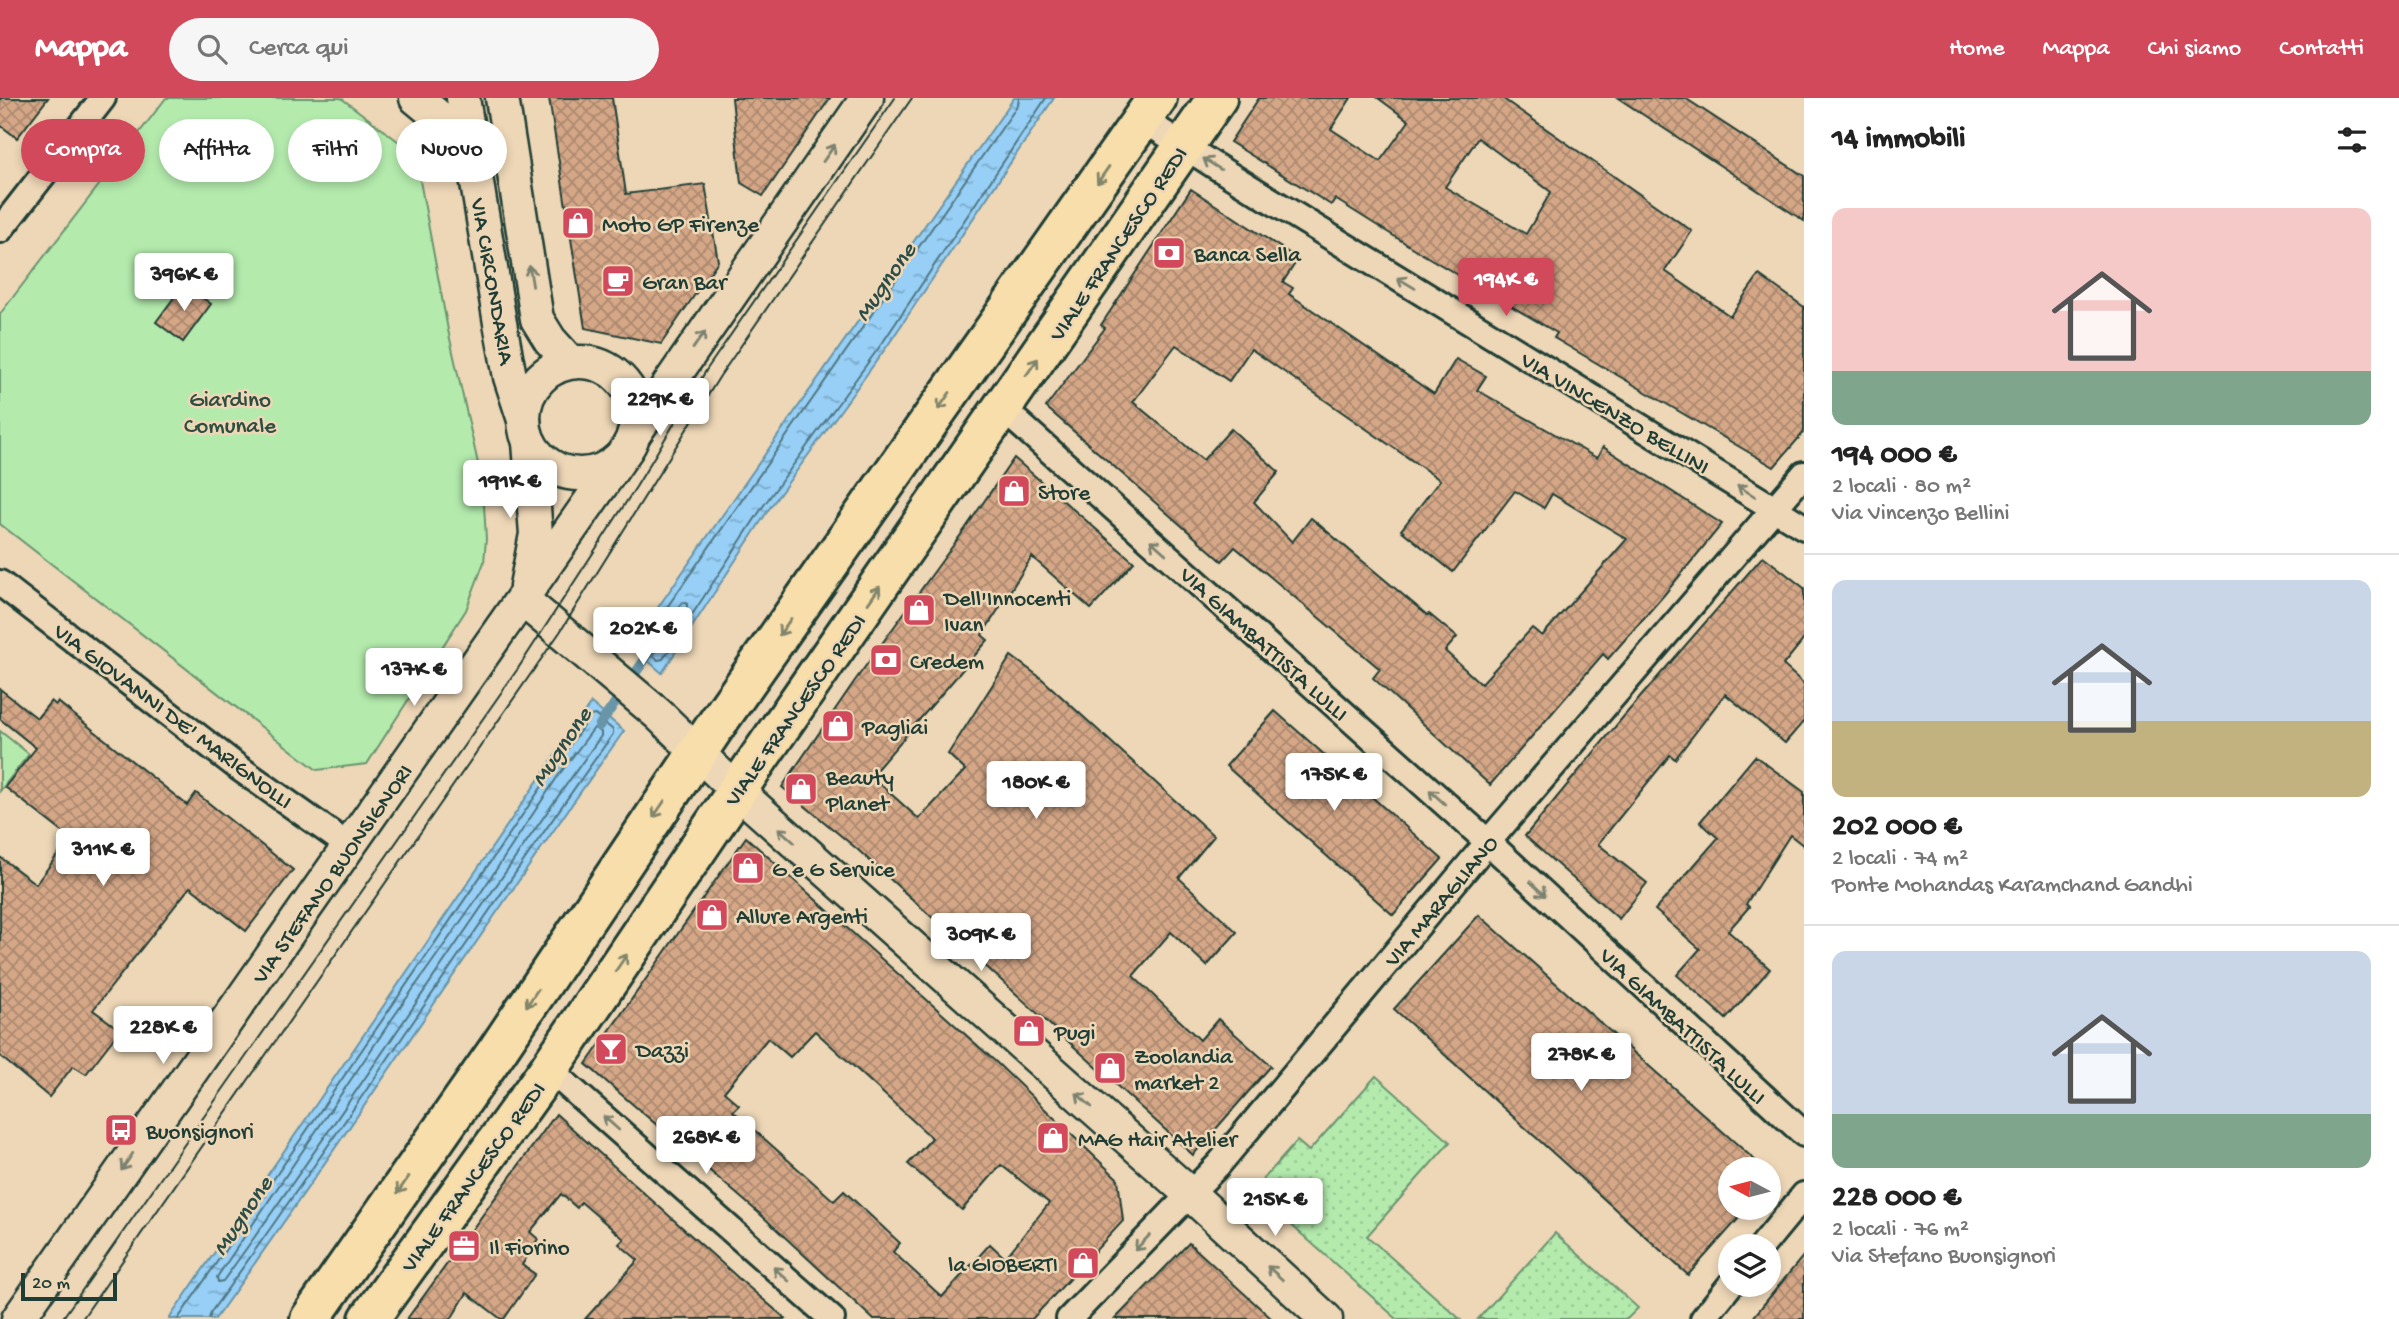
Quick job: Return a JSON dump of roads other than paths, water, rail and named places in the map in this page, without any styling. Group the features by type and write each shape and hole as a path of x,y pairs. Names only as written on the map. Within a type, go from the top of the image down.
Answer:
{"main road":[{"name":"VIALE FRANCESCO REDI","path":"369,1319 549,1069 737,791 1217,98"},
{"path":"310,1319 497,1051 698,753 1149,108"}],"street":[{"path":"1,228 103,98"},
{"path":"416,98 441,119"},
{"name":"VIA CIRCONDARIA","path":"463,98 466,119"},
{"name":"VIA CIRCONDARIA","path":"502,98 537,319 550,340 570,362 553,368 538,380 525,404 527,432"},
{"name":"VIA STEFANO BUONSIGNORI","path":"18,1319 523,600 867,98"},
{"name":"VIA VINCENZO BELLINI","path":"1149,108 1183,146 1804,527"},
{"name":"VIA CIRCONDARIA","path":"476,182 510,377 527,432 537,454 561,471 590,473 604,469 616,461 630,443"},
{"path":"570,362 597,364 620,377 631,393 636,410 630,443"},
{"name":"VIA GIAMBATTISTA LULLI","path":"1003,409 1488,842 1804,1135"},
{"name":"VIA STEFANO BUONSIGNORI","path":"523,600 536,534 527,432"},
{"name":"VIA MARAGLIANO","path":"1069,1319 1228,1153 1488,842 1804,474"},
{"name":"VIA GIOVANNI DE' MARIGNOLLI","path":"0,583 239,768 349,846"},
{"path":"523,600 658,714 737,791 1326,1319"},
{"path":"549,1069 832,1319"},
{"path":"1772,1234 1804,1195"},
{"path":"1703,1319 1721,1297"}],"water":[{"path":"1014,98 1054,98 888,345 769,509 662,673 631,646"},
{"path":"591,703 624,731 215,1319 169,1319"}],"waterway":[{"name":"Mugnone","path":"599,726 652,649"}],"tram line":[{"path":"62,1319 517,670 636,487 707,369 895,98"},
{"path":"82,1319 560,632 720,376 912,98"}],"place":[{"name":"Moto GP Firenze","path":"578,223"},
{"name":"Banca Sella","path":"1169,253"},
{"name":"Gran Bar","path":"618,281"},
{"name":"Store","path":"1014,491"},
{"name":"Dell'Innocenti Ivan","path":"919,610"},
{"name":"Credem","path":"886,660"},
{"name":"Pagliai","path":"838,726"},
{"name":"Beauty Planet","path":"801,789"},
{"name":"G e G Service","path":"748,868"},
{"name":"Allure Argenti","path":"712,915"},
{"name":"Pugi","path":"1029,1031"},
{"name":"Dazzi","path":"611,1049"},
{"name":"Zoolandia market 2","path":"1110,1068"},
{"name":"Buonsignori","path":"121,1130"},
{"name":"MAG Hair Atelier","path":"1053,1138"},
{"name":"Il Fiorino","path":"464,1246"},
{"name":"la GIOBERTI","path":"1083,1263"}],"park label":[{"name":"Giardino Comunale","path":"230,411"}]}
